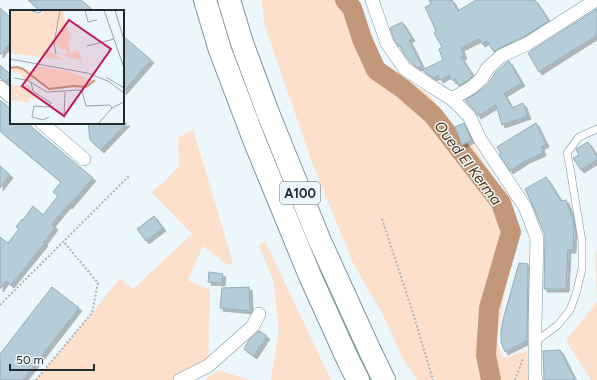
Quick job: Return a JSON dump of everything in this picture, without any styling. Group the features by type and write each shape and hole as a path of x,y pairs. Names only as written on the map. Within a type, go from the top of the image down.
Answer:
{"highway":[{"name":"A100","path":"205,0 220,50 255,142 310,276 358,380"},
{"name":"A100","path":"229,0 242,43 268,113 319,239 384,380"}],"street":[{"path":"372,0 387,43 405,69 452,99 469,116 480,139 525,207 537,238 535,342 536,380"},
{"path":"452,99 472,88 482,78 487,69 501,56 527,44 596,0"},
{"path":"0,87 10,96"},
{"path":"43,124 84,159"},
{"path":"180,380 208,366 253,326 259,314"}],"lane":[{"path":"535,342 558,325 570,310 576,294 582,269 582,241 567,152 579,138 597,129"}],"path":[{"path":"0,305 129,176"},
{"path":"382,219 433,380"},
{"path":"36,380 92,313 98,283 64,241"}],"shaded area":[{"path":"262,0 353,0 368,24 382,63 427,93 447,116 461,148 473,145 506,199 518,232 508,272 497,340 503,358 527,351 531,380 417,380 403,359 382,313 353,263 313,165 264,24"},
{"path":"193,129 233,263 228,265 203,246 188,280 210,290 208,366 180,380 36,380 120,278 133,289 192,234 151,192 164,182 179,166 178,138"},
{"path":"265,241 331,380 271,380 279,329 273,280 259,245"},
{"path":"597,251 597,301 595,253"},
{"path":"597,301 597,380 591,380 566,341"},
{"path":"218,370 250,380 205,380"}],"building":[{"path":"28,0 81,0 93,10 39,10"},
{"path":"429,0 452,0 458,11 476,0 535,0 549,21 494,52 487,41 482,44 479,39 461,48 464,56 461,57 473,76 459,86 455,79 453,81 449,75 440,80 438,76 433,78 422,70 443,60 439,49 442,47 434,33 436,31 425,7 431,4"},
{"path":"0,8 10,17 10,43 0,55"},
{"path":"597,9 597,35 539,72 528,53"},
{"path":"402,22 412,38 409,40 422,66 418,68 411,63 400,46 399,47 390,28"},
{"path":"124,37 151,60 124,91"},
{"path":"509,61 522,83 504,94 512,108 523,103 528,116 502,125 496,105 478,116 465,100 488,84 494,74"},
{"path":"0,65 10,74 10,76 6,82 0,78"},
{"path":"0,100 10,108 10,124 28,124 93,178 52,224 55,227 44,242 45,243 11,285 6,281 0,289 0,237 8,243 19,229 16,227 33,206 43,215 58,196 53,192 61,182 0,131"},
{"path":"127,123 101,150 90,140 88,124"},
{"path":"464,123 472,140 462,145 455,127"},
{"path":"536,123 546,144 541,147 543,153 527,160 510,171 499,154 501,153 497,147"},
{"path":"588,142 597,156 597,160 581,170 573,158 579,155 576,149"},
{"path":"0,166 10,175 0,188"},
{"path":"546,177 561,201 566,200 573,219 573,250 568,250 566,289 544,289 545,235 525,189"},
{"path":"154,216 163,228 146,241 137,229"},
{"path":"519,263 528,264 527,341 505,352 501,342 501,330"},
{"path":"209,272 223,274 222,283 208,282"},
{"path":"52,287 79,308 23,380 0,380 0,354"},
{"path":"249,287 251,311 220,308 222,288"},
{"path":"259,331 267,336 254,356 244,349 249,340"},
{"path":"560,350 575,380 544,380 543,351"}],"waterway":[{"name":"Oued El Kerma","path":"345,0 352,8 362,39 376,70 402,88 433,115 501,203 511,232 489,308 486,355 491,380"}]}
